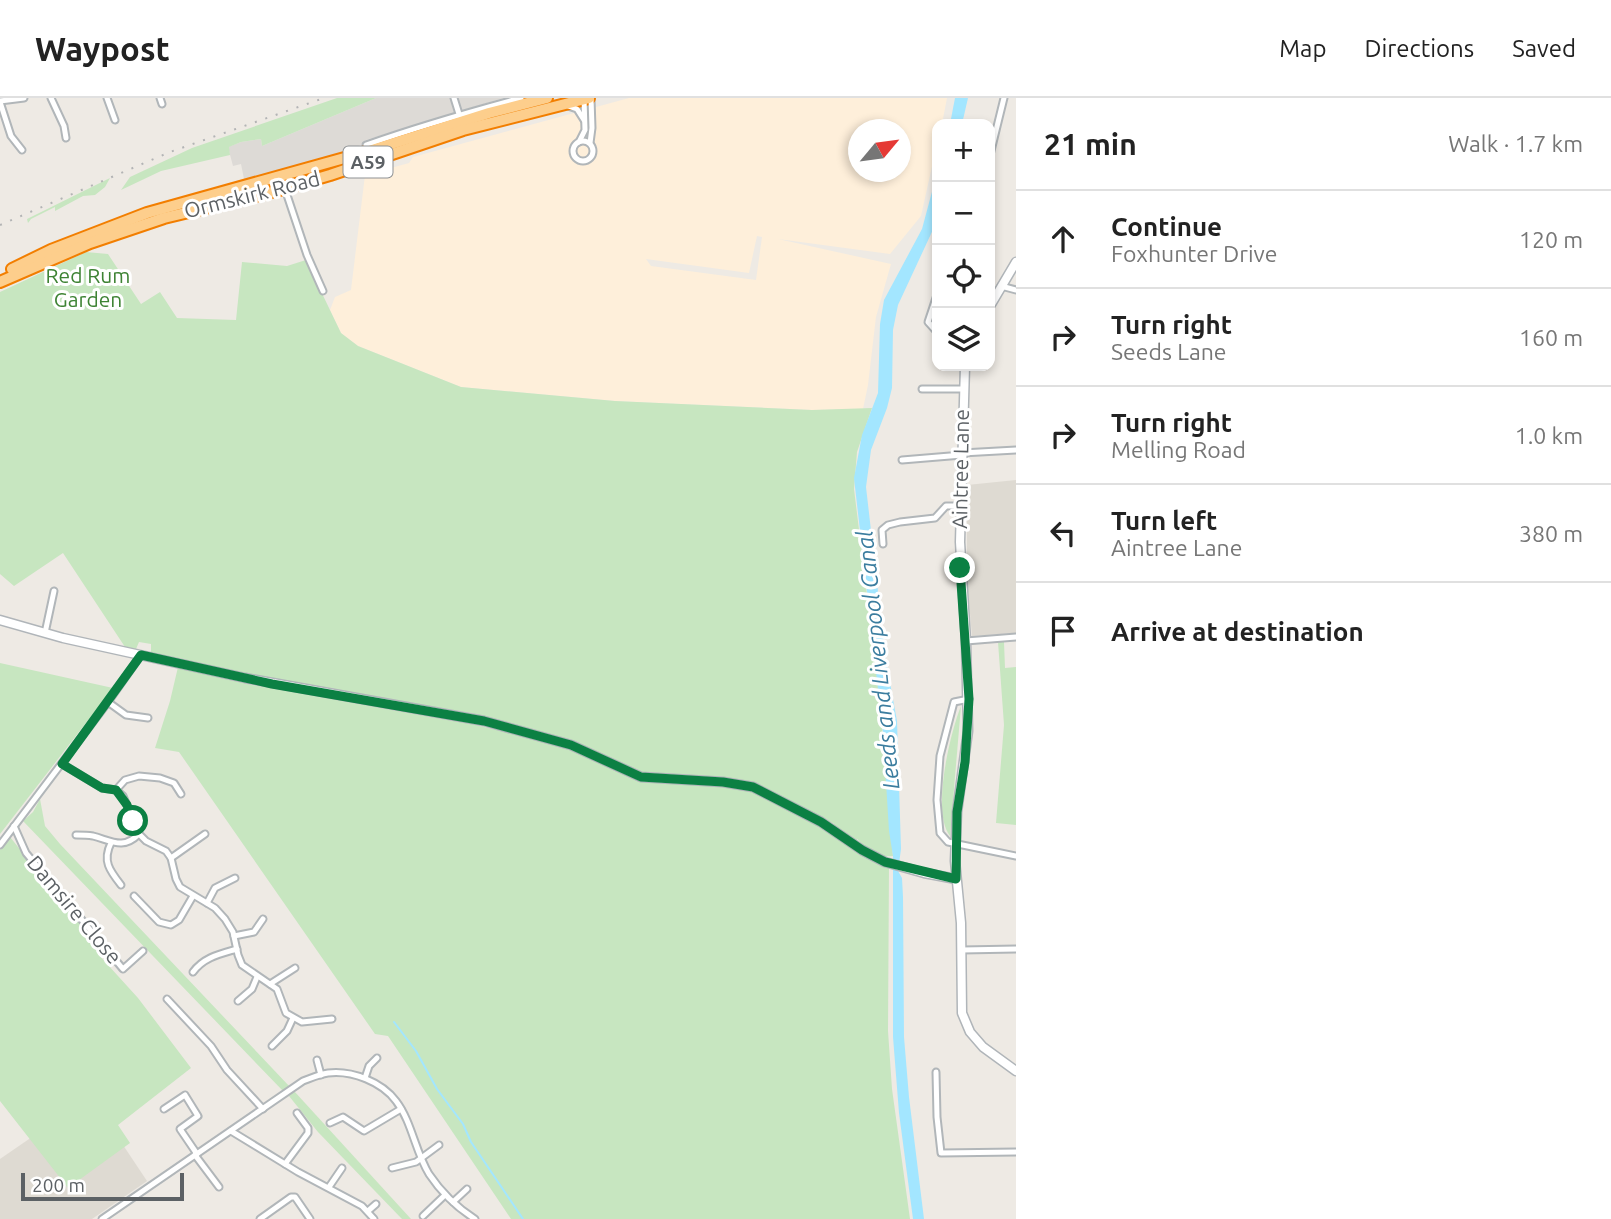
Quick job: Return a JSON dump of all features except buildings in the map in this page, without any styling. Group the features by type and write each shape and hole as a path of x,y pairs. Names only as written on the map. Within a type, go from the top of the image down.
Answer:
{"highway":[{"name":"Ormskirk Road","path":"0,275 119,222 177,203 275,178 461,121 547,98"},
{"name":"Ormskirk Road","path":"0,282 89,243 152,221 285,189 463,130 587,98"}],"street":[{"path":"22,150 11,136 0,102 24,98"},
{"path":"51,98 64,126 66,138"},
{"path":"107,98 116,120"},
{"path":"454,98 459,114"},
{"path":"366,152 366,145 388,137 521,98"},
{"path":"587,98 593,152 585,160 579,160 574,156 573,149 585,130 587,98"},
{"path":"995,135 1004,98"},
{"path":"562,105 573,107 580,113 585,130"},
{"path":"579,142 591,145"},
{"path":"275,178 285,189 309,260 323,291"},
{"path":"995,297 1016,262"},
{"path":"1001,286 1016,290"},
{"path":"932,310 928,322 932,326"},
{"name":"Aintree Lane","path":"965,371 960,568 969,699 956,842 962,950 961,1013 970,1032 1016,1071"},
{"path":"922,389 963,390"},
{"path":"902,460 1016,450"},
{"path":"883,544 882,530 888,525 935,518 946,506 960,506"},
{"path":"45,633 54,592"},
{"path":"0,620 45,633 272,684 484,721 571,745 641,777 723,782 753,787 821,822 862,850 889,863 956,879"},
{"path":"966,641 1016,637"},
{"path":"0,845 141,655"},
{"path":"969,699 954,702 940,756 937,800 940,833 948,842 1016,856"},
{"path":"108,702 126,715 148,718"},
{"path":"137,717 138,707"},
{"path":"62,764 102,788 116,790 127,805 139,834 146,841 166,851 171,858 180,887 207,903 225,919 234,936 242,965 277,989 283,1009 302,1022 332,1019"},
{"path":"116,790 125,780 139,776 160,778 174,783 181,794"},
{"name":"Damsire Close","path":"15,825 26,852 123,970 143,951"},
{"path":"76,835 88,835 111,844 124,844 139,834"},
{"path":"171,858 205,834"},
{"path":"111,844 107,864 121,885"},
{"path":"207,903 220,884 235,878"},
{"path":"134,896 164,923 171,925 179,920 193,896"},
{"path":"234,936 254,932 263,919"},
{"path":"193,972 199,964 214,956 237,949"},
{"path":"962,950 1016,949"},
{"path":"271,984 295,968"},
{"path":"239,1001 252,989 257,977"},
{"path":"167,999 211,1046 227,1070 262,1109"},
{"path":"272,1046 287,1031 293,1018"},
{"path":"365,1078 369,1066 377,1058"},
{"path":"317,1060 321,1075"},
{"path":"936,1072 941,1153 1016,1152"},
{"path":"102,1219 303,1081 321,1075 347,1073 365,1078 395,1100 428,1172 445,1195 475,1219"},
{"path":"164,1109 185,1095 198,1116 180,1129 219,1187"},
{"path":"330,1123 343,1117 364,1131 401,1109"},
{"path":"285,1164 308,1133 308,1128 297,1113"},
{"path":"231,1131 329,1187 369,1216 376,1204"},
{"path":"392,1168 416,1163 439,1145"},
{"path":"329,1187 342,1168"},
{"path":"453,1202 467,1189"},
{"path":"423,1216 445,1195"},
{"path":"260,1219 290,1197 295,1198 310,1219"},
{"path":"113,1211 119,1219"}],"shaded area":[{"path":"376,98 503,98 366,140 361,145 345,151 274,172 244,179 241,164 233,166 228,147 261,139 262,146"},
{"path":"629,98 947,98 943,119 932,119 932,166 921,216 890,254 778,239 891,264 876,317 863,409 812,410 615,401 461,387 358,346 341,333 330,310 335,297 351,290 365,175 409,163 413,157","holes":["757,236 762,237 756,280 651,266 646,259 749,273"]},
{"path":"1016,480 1016,633 972,636 967,580 967,485"},
{"path":"32,1137 123,1145 147,1181 92,1219 0,1219 0,1159"}],"green space":[{"path":"337,98 376,98 262,146 261,139 241,142 229,147 230,155 161,171 121,190 130,177 192,148"},
{"path":"110,178 105,187 95,195 83,196 55,211 55,207 28,223 27,219"},
{"name":"Red Rum Garden","path":"86,252 108,254 141,304 160,292 177,318 236,320 242,262 287,266 306,260 341,333 358,346 461,387 615,401 812,410 872,408 857,452 854,489 879,692 893,856 873,852 857,839 856,850 868,858 889,865 888,1031 892,1089 910,1219 511,1219 388,1036 375,1034 179,752 155,748 178,667 189,670 183,659 151,653 151,644 139,642 136,649 125,647 63,553 14,586 0,574 0,292","holes":["217,667 293,683 471,713 564,738 641,772 725,777 754,782 834,824 836,835 754,791 723,785 642,781 541,740 471,724 252,685 222,678"]},
{"path":"998,642 1004,642 1005,668 1016,667 1016,825 996,823 1004,725"},
{"path":"0,663 113,688 0,834"},
{"path":"961,706 950,836 942,810 942,792 952,734"},
{"path":"40,799 45,826 60,844 290,1087 283,1091 23,821 33,812"},
{"path":"10,837 101,950 98,954 138,998 191,1068 118,1125 130,1143 68,1188 0,1101 0,850"},
{"path":"294,1091 411,1219 402,1219 318,1132 289,1096"}],"water":[{"path":"955,98 968,98 963,119 951,119"},
{"name":"Leeds and Liverpool Canal","path":"932,192 932,232 898,305 893,330 892,388 871,450 866,487 886,661 897,721 901,849 898,871 902,878 903,897 904,1037 924,1219 913,1219 899,1113 893,1037 893,856 883,733 854,478 862,435 878,393 880,324 884,300 922,229"}],"waterway":[{"path":"394,1022 416,1051 437,1089 463,1124 471,1142 523,1219"}],"railway":[{"path":"0,225 170,152 324,98"}],"route":[{"path":"133,821 123,796 116,790 102,788 62,764 141,655 272,684 484,721 571,745 629,774 641,777 746,785 763,791 821,822 885,862 956,879 957,812 965,762 969,699 960,568"}]}
